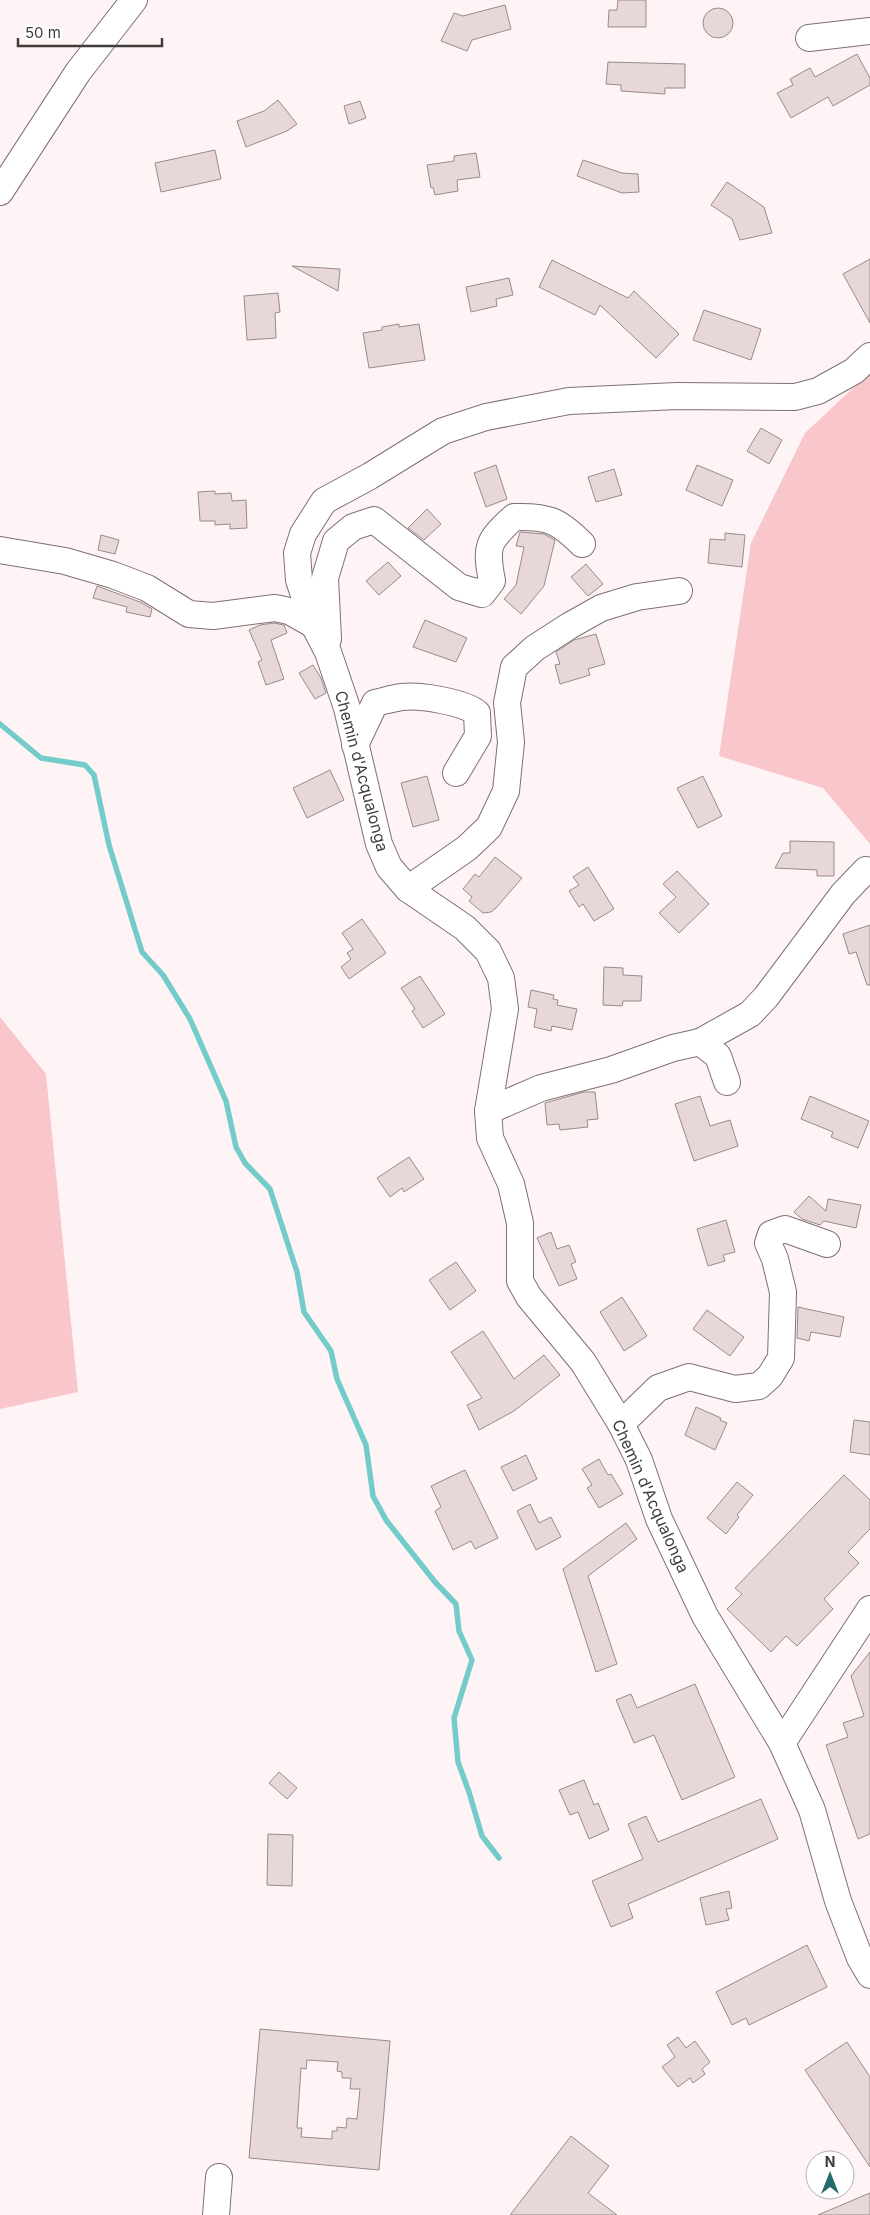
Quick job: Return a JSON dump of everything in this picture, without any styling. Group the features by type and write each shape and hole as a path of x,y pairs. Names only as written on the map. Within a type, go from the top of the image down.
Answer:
{"street":[{"path":"0,192 78,72 134,0"},
{"path":"809,38 870,31"},
{"name":"Chemin d'Acqualonga","path":"870,356 854,371 818,391 795,397 677,396 569,401 486,417 443,431 370,476 324,501 303,534 297,553 299,580 314,625 328,652 347,708 379,844 389,867 408,890 465,928 488,951 501,978 505,1009 488,1112 490,1138 511,1184 520,1223 520,1281 529,1297 583,1362 621,1424 639,1460 659,1518 705,1616 782,1743 812,1810 838,1901 860,1958 870,1975"},
{"path":"328,652 325,578 336,541 353,527 374,520 459,587 482,594 492,581 487,556 495,535 514,517 539,516 566,528 582,544"},
{"path":"0,550 65,561 113,575 147,588 189,614 213,616 274,608 289,611 314,625"},
{"path":"408,890 467,848 489,827 506,791 510,742 507,703 514,667 535,648 601,608 637,597 679,591"},
{"path":"355,745 375,703 403,697 434,699 471,708 477,713 478,736 456,773"},
{"path":"488,1112 540,1088 611,1070 673,1048 700,1042 750,1014 766,997 843,894 866,870"},
{"path":"700,1042 718,1056 727,1082"},
{"path":"621,1424 658,1388 689,1377 735,1389 759,1386 770,1376 780,1358 783,1292 775,1259 768,1243 771,1234 785,1229 827,1244"},
{"path":"782,1743 870,1609"},
{"path":"216,2215 219,2177"}],"shaded area":[{"path":"870,372 870,844 823,788 719,756 751,543 805,433"},
{"path":"0,1017 46,1074 78,1392 0,1409"}],"building":[{"path":"618,0 646,0 646,27 608,27 609,10 617,10"},
{"path":"505,5 511,29 472,40 467,51 441,41 454,13 463,16"},
{"path":"718,8 724,9 732,17 732,29 724,37 718,38 712,37 704,29 703,23 704,17 712,9"},
{"path":"857,54 870,78 870,85 833,106 828,97 791,118 777,93 793,85 790,79 810,68 815,77"},
{"path":"608,62 685,64 685,88 665,88 665,94 621,91 621,85 606,84"},
{"path":"278,100 297,124 287,131 246,147 237,121 264,111"},
{"path":"360,101 366,118 349,124 344,106"},
{"path":"215,150 221,179 161,192 155,163"},
{"path":"476,153 480,177 457,180 458,191 435,195 433,187 431,188 427,165 454,161 454,156"},
{"path":"583,160 622,173 638,174 639,192 622,193 577,176"},
{"path":"727,182 764,207 772,233 740,240 732,219 711,205"},
{"path":"870,259 870,323 843,274"},
{"path":"552,260 628,298 634,291 679,334 656,358 600,305 595,315 539,287"},
{"path":"292,266 340,269 338,291"},
{"path":"509,278 513,295 496,299 497,306 471,312 466,287"},
{"path":"278,293 280,312 275,313 276,338 247,340 244,296"},
{"path":"704,310 761,329 751,360 693,340"},
{"path":"399,324 399,327 419,324 425,360 369,368 363,333 382,330 382,327"},
{"path":"761,428 782,440 769,464 747,451"},
{"path":"496,465 507,499 486,507 474,473"},
{"path":"697,465 733,480 722,506 686,490"},
{"path":"614,469 622,495 596,502 588,477"},
{"path":"215,491 215,494 231,493 232,501 246,500 247,528 230,529 230,524 215,525 215,521 200,521 198,492"},
{"path":"427,509 441,524 424,540 408,528"},
{"path":"520,532 544,534 555,540 544,586 521,614 504,599 516,585 524,547 516,546"},
{"path":"725,533 745,535 742,567 708,563 710,539 725,540"},
{"path":"101,535 119,540 115,554 98,550"},
{"path":"388,562 401,576 379,595 366,581"},
{"path":"586,564 603,584 588,596 571,577"},
{"path":"97,586 140,602 152,609 150,617 126,612 127,607 93,598"},
{"path":"425,620 467,638 456,662 413,647"},
{"path":"274,623 284,625 287,633 271,640 284,679 266,685 258,662 262,660 249,630 260,625"},
{"path":"596,634 605,664 588,669 590,675 560,684 555,665 560,664 556,652 574,640"},
{"path":"313,665 321,678 326,693 315,699 299,673"},
{"path":"330,770 344,800 307,818 293,788"},
{"path":"427,776 439,820 413,827 401,783"},
{"path":"703,776 722,816 698,828 677,788"},
{"path":"790,841 834,842 834,876 817,876 817,870 775,868 783,853 790,853"},
{"path":"495,857 522,878 496,908 491,912 483,913 469,901 472,897 463,889 475,874 479,877"},
{"path":"588,867 614,909 594,921 583,904 579,907 569,891 579,885 573,877"},
{"path":"677,871 709,904 679,933 659,913 676,897 663,884"},
{"path":"362,919 386,953 349,979 341,967 351,959 347,953 353,949 342,933"},
{"path":"870,925 870,985 867,985 856,952 849,954 843,934"},
{"path":"604,967 623,968 623,975 642,976 641,1001 623,1001 622,1006 603,1005"},
{"path":"420,976 445,1014 423,1028 412,1011 415,1009 401,988"},
{"path":"531,990 554,995 553,999 558,1000 557,1005 577,1009 572,1030 552,1026 551,1031 534,1027 537,1009 528,1007"},
{"path":"584,1092 595,1092 598,1119 587,1120 588,1127 560,1130 559,1124 547,1125 545,1103"},
{"path":"700,1096 710,1126 730,1120 738,1146 694,1161 675,1104"},
{"path":"810,1096 869,1121 858,1148 831,1137 833,1132 801,1119"},
{"path":"409,1157 424,1179 404,1192 402,1188 390,1197 377,1178"},
{"path":"809,1196 826,1211 828,1199 861,1205 856,1228 824,1221 820,1225 802,1219 794,1212"},
{"path":"726,1220 735,1252 723,1255 725,1261 708,1266 697,1229"},
{"path":"551,1232 557,1249 569,1245 576,1262 571,1264 577,1279 559,1286 537,1238"},
{"path":"456,1262 476,1291 450,1310 429,1280"},
{"path":"622,1297 647,1336 624,1351 600,1312"},
{"path":"798,1307 844,1317 840,1337 811,1332 809,1341 797,1338"},
{"path":"707,1310 744,1337 730,1356 693,1329"},
{"path":"483,1331 514,1379 544,1355 560,1375 514,1411 479,1430 467,1405 482,1398 451,1352"},
{"path":"696,1407 721,1418 720,1420 727,1423 715,1450 685,1435"},
{"path":"854,1420 870,1422 870,1455 850,1452"},
{"path":"526,1455 537,1479 513,1491 501,1467"},
{"path":"599,1459 608,1475 611,1474 623,1494 599,1508 587,1488 592,1485 582,1469"},
{"path":"465,1470 498,1538 475,1549 471,1541 453,1550 435,1511 441,1507 431,1486"},
{"path":"844,1475 870,1500 870,1529 848,1552 859,1563 824,1599 833,1609 797,1646 786,1636 771,1652 727,1609 742,1594 735,1588"},
{"path":"737,1482 753,1495 737,1515 739,1517 726,1534 707,1518"},
{"path":"530,1504 539,1523 551,1517 561,1537 536,1550 517,1511"},
{"path":"626,1523 637,1539 588,1576 617,1664 596,1672 563,1569"},
{"path":"870,1652 870,1834 858,1839 826,1745 848,1737 843,1723 864,1716 851,1676"},
{"path":"695,1684 735,1777 682,1800 654,1735 634,1743 616,1700 631,1694 637,1708"},
{"path":"279,1772 297,1788 287,1799 269,1783"},
{"path":"584,1780 594,1805 598,1803 609,1830 589,1839 578,1812 570,1815 559,1790"},
{"path":"761,1799 778,1839 628,1904 633,1918 611,1927 592,1881 643,1859 628,1824 646,1816 658,1842"},
{"path":"268,1834 293,1835 292,1886 267,1885"},
{"path":"729,1891 732,1908 726,1909 729,1920 706,1925 700,1898"},
{"path":"807,1945 827,1987 749,2025 746,2018 732,2025 716,1992"},
{"path":"260,2029 390,2041 379,2170 249,2158","holes":["307,2060 338,2062 337,2071 342,2072 342,2078 351,2078 350,2089 360,2089 357,2119 347,2118 346,2128 337,2127 337,2131 332,2131 332,2139 301,2137 302,2128 297,2128 301,2068 306,2069"]},
{"path":"678,2037 686,2048 695,2041 710,2062 702,2069 705,2074 693,2083 690,2078 678,2087 662,2067 675,2057 667,2045"},
{"path":"847,2042 870,2077 870,2167 805,2070"},
{"path":"571,2136 609,2166 588,2193 617,2215 510,2215"},
{"path":"870,2193 870,2215 818,2215 855,2200"}],"waterway":[{"path":"0,724 41,758 85,765 94,775 109,845 142,952 163,975 190,1019 226,1101 236,1147 245,1163 270,1189 297,1272 304,1312 331,1351 337,1379 366,1445 373,1496 386,1520 435,1582 456,1604 459,1631 472,1660 454,1718 458,1762 482,1836 499,1858"}]}
